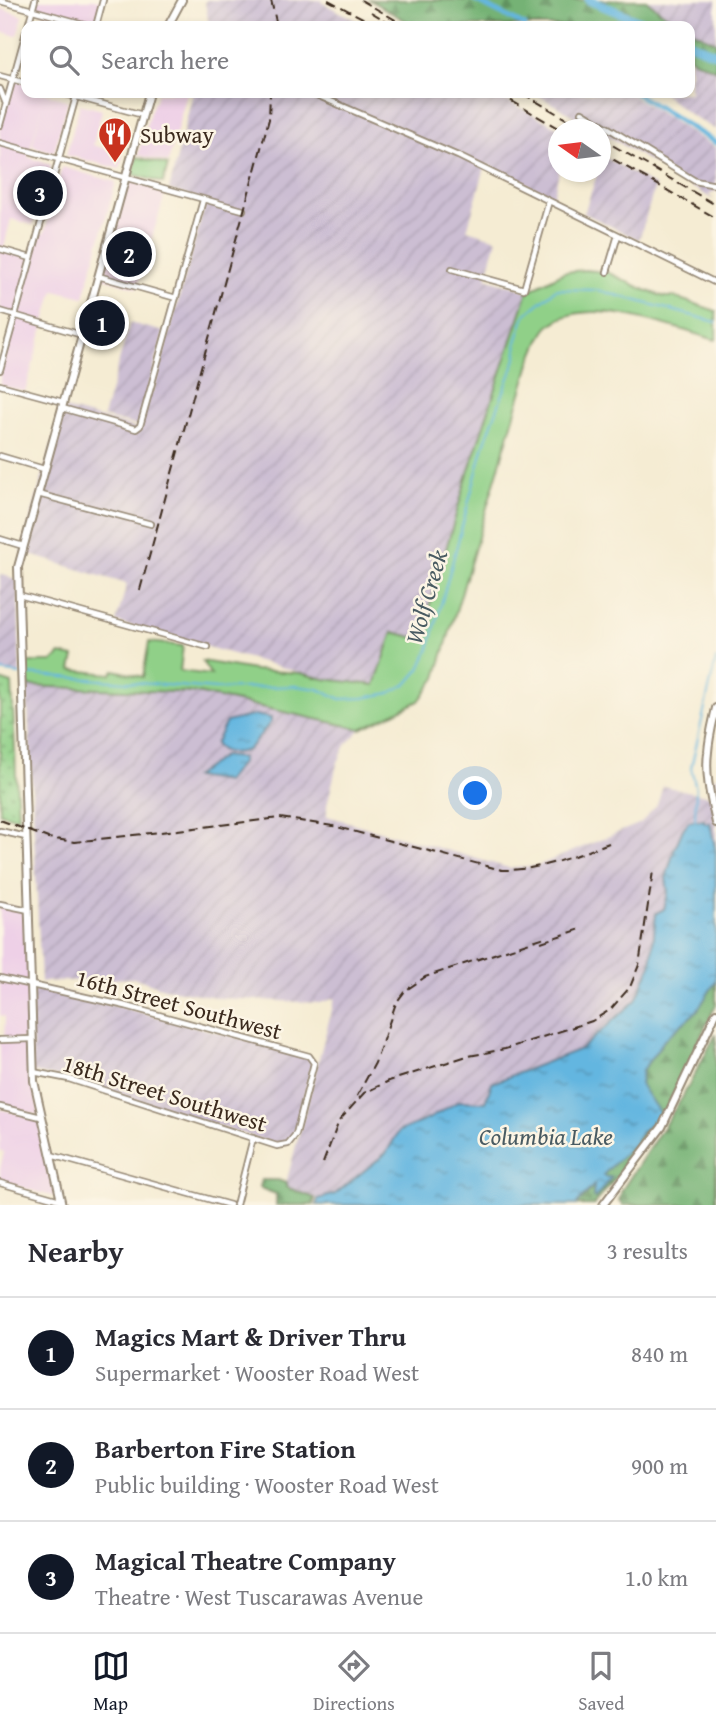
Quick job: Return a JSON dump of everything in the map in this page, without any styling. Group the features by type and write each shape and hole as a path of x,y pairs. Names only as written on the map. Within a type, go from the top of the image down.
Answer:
{"main road":[{"path":"171,21 182,0"},
{"path":"62,1203 33,1072 19,562 148,98"},
{"path":"716,708 708,753 708,779 716,823"},
{"path":"603,1205 662,1127 716,1013"}],"street":[{"path":"29,21 35,0"},
{"path":"95,21 103,0"},
{"path":"0,1 74,21"},
{"path":"0,125 21,50"},
{"path":"0,76 21,81"},
{"path":"0,89 6,104"},
{"path":"0,370 75,98"},
{"path":"86,98 143,115"},
{"path":"324,98 458,156 716,283"},
{"path":"582,112 695,181 716,185"},
{"path":"0,143 243,211"},
{"path":"0,385 136,429 140,426 203,200"},
{"path":"452,269 524,289 549,201"},
{"path":"607,272 618,235"},
{"path":"0,249 31,258"},
{"path":"98,276 176,298"},
{"path":"0,311 82,335"},
{"path":"0,456 44,469"},
{"path":"37,494 151,524"},
{"path":"0,539 23,546"},
{"path":"19,595 208,647"},
{"path":"0,831 26,837"},
{"path":"0,904 29,911"},
{"name":"16th Street Southwest","path":"0,978 126,1006 309,1056 314,1063 297,1131 286,1144"},
{"path":"0,1040 33,1039"},
{"name":"18th Street Southwest","path":"33,1072 69,1079 277,1146 286,1144"},
{"path":"0,1107 41,1117"},
{"path":"236,1205 253,1138"},
{"path":"50,1155 230,1205"},
{"path":"0,1183 62,1203"}],"shaded area":[{"path":"35,0 103,0 97,21 76,21 32,10"},
{"path":"323,0 321,2 357,21 208,21 205,2"},
{"path":"646,0 716,0 716,42 695,32 695,21 671,21"},
{"path":"0,8 23,16 17,36 0,31"},
{"path":"695,61 716,70 716,130 668,98 695,98"},
{"path":"13,79 21,81 21,98 60,98 68,101 54,152 32,146 43,103 28,157 51,165 33,225 11,219 3,250 31,258 39,231 44,234 62,167 116,182 84,297 54,290 25,392 0,385 0,370 15,316 0,311 0,125"},
{"path":"156,98 186,98 168,163 138,155"},
{"path":"192,98 502,98 548,122 548,182 557,182 553,197 486,164 467,230 497,239 486,278 528,291 468,473 420,639 393,632 376,686 324,679 116,622 127,584 21,552 62,408 136,428 140,426 150,392 153,392 206,201 169,190"},
{"path":"543,98 636,98 716,148 716,191 708,194 714,200 611,138 611,119 579,119"},
{"path":"80,104 102,110 93,145 123,155 120,169 66,155"},
{"path":"611,161 655,186 639,240 584,213 595,182 611,182"},
{"path":"125,178 166,191 137,288 98,276"},
{"path":"130,323 164,332 139,424 134,425 103,417"},
{"path":"0,574 18,580 20,673 0,671"},
{"path":"27,686 197,693 361,729 347,743 337,764 327,816 509,868 537,866 641,823 657,805 663,786 710,796 709,782 716,776 716,916 664,909 656,913 651,965 637,1000 581,1049 518,1072 485,1102 459,1101 428,1119 399,1131 386,1153 335,1194 318,1199 285,1187 335,998 320,1003 221,998 164,988 135,978 41,982"},
{"path":"0,904 29,910 33,1039 4,1040 5,1017 0,1015"},
{"path":"31,984 309,1056 313,1061 293,1138 282,1146 69,1079 33,1072"},
{"path":"30,1041 39,1115 0,1105 0,1042"},
{"path":"0,1109 40,1119 59,1198 0,1181 4,1152 0,1150"}],"green space":[{"path":"370,0 646,0 673,21 406,21"},
{"path":"695,32 716,42 716,70 695,60"},
{"path":"137,157 168,165 163,183 132,174"},
{"path":"564,272 607,272 645,290 716,311 716,340 633,316 610,313 569,315 546,330 531,360 436,678 419,701 361,729 197,693 28,686 27,662 52,662 60,654 74,657 71,670 111,674 114,670 143,677 149,642 183,646 180,671 211,675 202,661 375,685 393,632 420,639 468,473 528,291"},
{"path":"0,680 12,684 18,818 0,813"},
{"path":"716,981 716,1005 657,1127 594,1205 576,1205 595,1185 593,1195 606,1177 602,1175 648,1126 659,1119 640,1084 642,1071 665,1039 697,1011"},
{"path":"716,1034 716,1205 623,1205 619,1201 622,1190 682,1098"},
{"path":"261,1180 286,1183 286,1187 315,1198 313,1205 276,1205 276,1194 260,1188"}],"water":[{"path":"255,715 271,718 271,722 248,750 230,753 218,748 215,744 226,722"},
{"path":"223,756 242,758 226,782 194,777"},
{"name":"Columbia Lake","path":"704,820 705,823 710,822 716,852 716,981 697,1011 665,1039 642,1071 640,1084 661,1115 641,1132 635,1143 603,1175 612,1177 595,1198 594,1185 576,1205 316,1205 318,1199 335,1194 386,1153 399,1131 428,1119 459,1101 485,1102 492,1083 581,1049 636,1000 651,965 656,913 664,909 668,893 666,878 674,850 689,821"}],"waterway":[{"path":"474,0 515,21"},
{"path":"589,0 639,21"},
{"path":"695,45 716,54"},
{"path":"643,98 716,143"},
{"name":"Wolf Creek","path":"25,674 216,689 296,686 318,689 341,699 390,693 408,683 420,669 429,649 484,445 517,356 516,342 525,315 556,289 597,290 716,322"},
{"path":"695,821 696,788 691,768 716,659"},
{"name":"Wolf Creek","path":"0,671 20,674"}],"railway":[{"path":"271,0 276,21"},
{"path":"328,0 368,21"},
{"path":"361,0 397,21"},
{"path":"371,12 386,21"},
{"path":"140,590 269,119 270,98"},
{"path":"507,98 548,122"},
{"path":"531,98 566,119"},
{"path":"611,144 716,205"},
{"path":"611,158 716,218"},
{"path":"0,820 48,838 74,842 280,818 333,826 502,870 543,865 609,843"},
{"path":"323,1163 339,1121 364,1093 389,1081 464,1057 505,1049 592,1021 610,1010 630,987 639,965 653,871"},
{"path":"541,942 581,929"},
{"path":"357,1096 375,1063 396,1003 405,991 425,977 548,936"}],"place":[{"name":"Subway","path":"115,164"},
{"name":"Magical Theatre Company","path":"40,193"},
{"name":"Barberton Fire Station","path":"129,254"},
{"name":"Magics Mart & Driver Thru","path":"102,323"}]}
